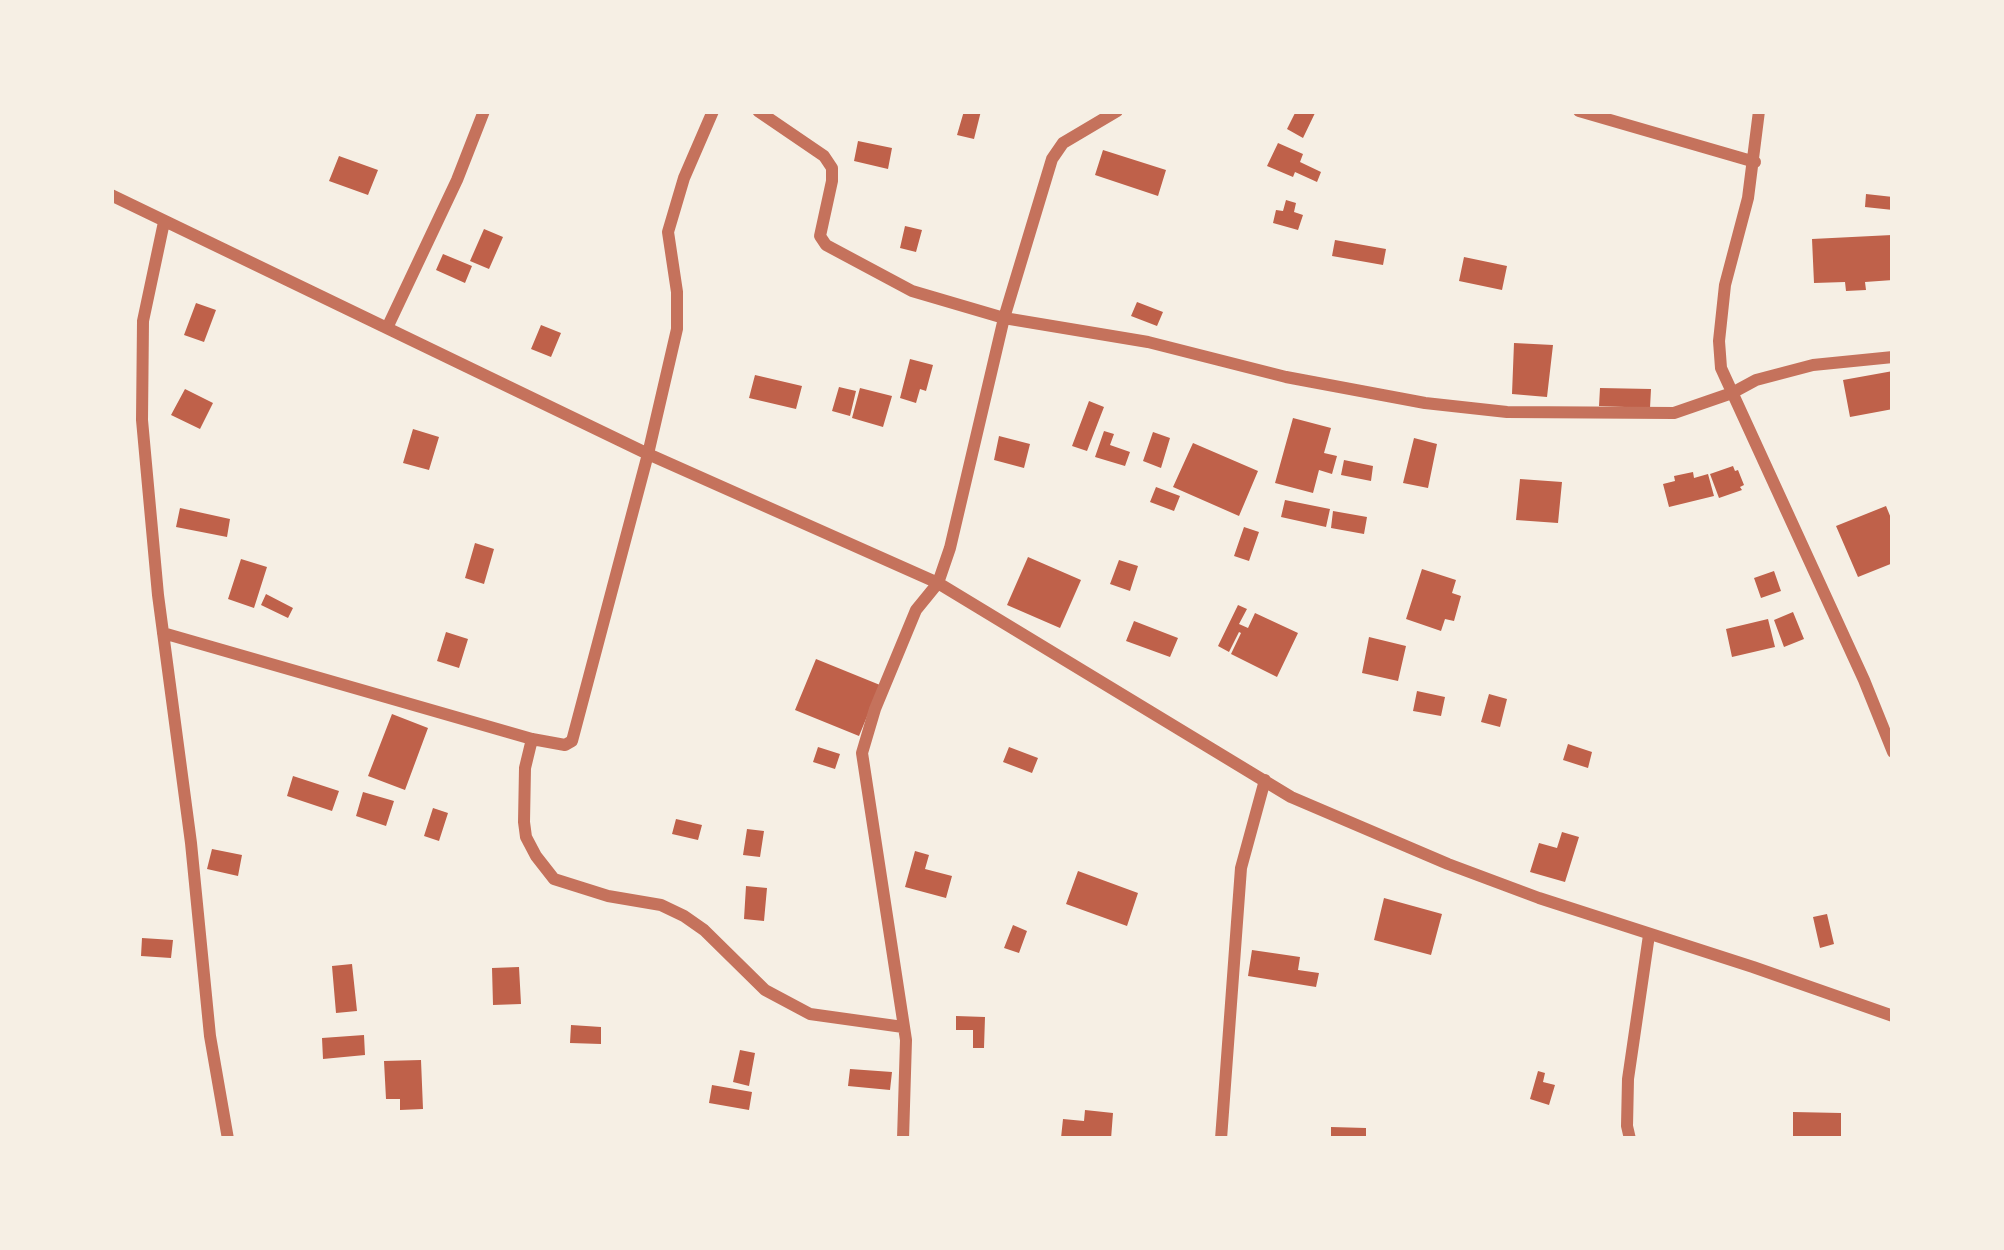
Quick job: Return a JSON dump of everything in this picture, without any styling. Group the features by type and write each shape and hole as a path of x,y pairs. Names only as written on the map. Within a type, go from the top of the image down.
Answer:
{"street":[{"path":"387,328 484,111"},
{"path":"163,633 532,739 565,745 572,741 677,328 668,232 684,178 713,111"},
{"path":"758,111 824,156 832,168 820,236 826,245 912,291 1004,318 1148,342 1286,377 1425,404 1507,412 1674,413 1756,380 1813,365 1893,357"},
{"path":"904,1139 904,1027 862,753 916,610 938,583 1004,318 1052,159 1063,143 1117,111"},
{"path":"1579,111 1755,162"},
{"path":"1760,111 1755,162 1725,285 1719,354 1732,393 1893,752"},
{"path":"111,195 648,454 938,583 1292,797 1448,865 1893,1016"},
{"path":"164,222 143,321 142,420 210,1036 228,1139"},
{"path":"532,739 525,768 526,837 554,878 608,896 661,905 684,916 765,990 810,1014 904,1027"},
{"path":"1221,1139 1241,868 1264,780"},
{"path":"1630,1139 1628,1078 1649,934"}],"building":[{"path":"964,111 981,111 974,139 957,135"},
{"path":"1296,111 1315,113 1303,138 1287,129"},
{"path":"858,141 892,148 888,169 854,161"},
{"path":"1278,143 1303,154 1300,162 1321,172 1317,182 1267,166"},
{"path":"1103,150 1166,170 1158,196 1095,175"},
{"path":"339,156 378,170 368,195 329,181"},
{"path":"1866,194 1893,197 1893,210 1865,207"},
{"path":"1286,200 1296,203 1294,212 1303,215 1298,230 1273,223 1276,210 1283,211"},
{"path":"905,226 922,230 916,252 900,248"},
{"path":"484,229 503,237 489,269 470,261"},
{"path":"1892,235 1893,280 1865,282 1866,290 1846,291 1845,282 1814,283 1812,239"},
{"path":"1335,240 1386,249 1383,265 1332,256"},
{"path":"443,254 472,266 465,283 436,270"},
{"path":"1464,257 1507,266 1502,290 1459,281"},
{"path":"1137,302 1163,312 1157,326 1131,316"},
{"path":"196,303 216,310 204,342 184,335"},
{"path":"541,325 561,333 551,357 531,349"},
{"path":"1514,343 1553,345 1547,397 1512,394"},
{"path":"910,359 933,365 926,391 920,389 916,403 900,398"},
{"path":"1893,371 1893,409 1850,417 1843,380"},
{"path":"755,375 802,386 796,409 749,398"},
{"path":"839,387 856,391 850,416 832,411"},
{"path":"860,388 892,396 883,427 852,418"},
{"path":"1600,388 1651,389 1650,408 1599,406"},
{"path":"185,389 213,403 200,429 171,415"},
{"path":"1089,401 1104,407 1087,451 1072,446"},
{"path":"1293,418 1331,428 1324,453 1337,456 1332,474 1319,470 1313,493 1275,483"},
{"path":"413,429 439,437 429,470 403,463"},
{"path":"1104,431 1114,434 1110,445 1130,452 1125,466 1095,457"},
{"path":"1153,432 1170,438 1161,468 1143,461"},
{"path":"999,436 1030,444 1024,468 994,460"},
{"path":"1414,438 1437,444 1428,488 1403,483"},
{"path":"1193,443 1258,471 1239,516 1173,487"},
{"path":"1344,460 1373,466 1371,481 1341,475"},
{"path":"1733,466 1744,485 1742,490 1719,498 1710,474"},
{"path":"1693,472 1694,478 1708,474 1714,496 1669,507 1663,484"},
{"path":"1520,479 1562,482 1558,523 1516,520"},
{"path":"1156,487 1180,496 1174,511 1150,502"},
{"path":"1285,500 1330,509 1326,527 1281,517"},
{"path":"1886,506 1893,523 1893,563 1858,577 1836,526"},
{"path":"180,508 230,519 227,537 176,527"},
{"path":"1333,511 1367,517 1364,534 1331,528"},
{"path":"1244,527 1259,532 1249,561 1234,556"},
{"path":"475,543 494,549 484,584 465,578"},
{"path":"1028,557 1081,580 1060,628 1007,605"},
{"path":"241,559 267,567 254,608 228,599"},
{"path":"1119,560 1138,566 1130,591 1110,584"},
{"path":"1422,569 1456,580 1452,593 1461,596 1454,621 1445,619 1441,631 1406,619"},
{"path":"1774,571 1781,591 1761,598 1754,578"},
{"path":"266,594 293,608 288,618 261,605"},
{"path":"1238,605 1247,609 1239,624 1248,628 1255,613 1298,633 1277,677 1231,654 1241,633 1229,652 1218,646"},
{"path":"1793,612 1804,639 1784,647 1774,620"},
{"path":"1768,619 1775,647 1732,657 1726,629"},
{"path":"1134,621 1178,638 1170,657 1126,641"},
{"path":"446,632 468,639 459,668 437,661"},
{"path":"1369,637 1406,646 1398,681 1362,673"},
{"path":"816,659 880,685 859,736 795,710"},
{"path":"1417,691 1445,697 1441,716 1413,711"},
{"path":"1489,694 1507,699 1500,727 1481,722"},
{"path":"392,714 428,728 405,790 368,776"},
{"path":"1568,744 1592,752 1588,768 1563,760"},
{"path":"818,747 840,754 835,769 813,762"},
{"path":"1009,747 1038,758 1032,773 1003,762"},
{"path":"293,776 339,791 332,811 287,796"},
{"path":"363,792 394,801 386,826 356,816"},
{"path":"433,808 448,813 439,841 424,836"},
{"path":"676,819 702,825 698,840 672,834"},
{"path":"747,829 764,831 760,857 743,855"},
{"path":"1562,832 1579,837 1565,882 1530,872 1539,843 1557,848"},
{"path":"212,849 242,855 238,876 207,869"},
{"path":"915,851 929,855 925,869 952,876 946,898 905,887"},
{"path":"1078,871 1138,893 1127,926 1066,904"},
{"path":"746,886 767,888 764,921 744,919"},
{"path":"1384,898 1442,914 1431,955 1374,940"},
{"path":"1827,914 1834,944 1820,948 1813,917"},
{"path":"1013,925 1027,931 1019,953 1004,948"},
{"path":"142,938 173,940 171,958 141,956"},
{"path":"1252,950 1300,957 1298,970 1319,973 1316,987 1248,976"},
{"path":"352,964 357,1011 336,1013 332,966"},
{"path":"519,967 521,1004 493,1005 492,968"},
{"path":"956,1016 985,1017 984,1048 973,1048 973,1030 956,1030"},
{"path":"571,1025 601,1027 601,1044 570,1043"},
{"path":"364,1035 365,1055 323,1059 322,1038"},
{"path":"740,1050 755,1053 749,1086 733,1082"},
{"path":"421,1060 423,1109 400,1110 400,1099 386,1099 384,1061"},
{"path":"850,1069 892,1072 890,1090 848,1086"},
{"path":"1538,1071 1545,1073 1543,1082 1555,1085 1549,1105 1530,1099"},
{"path":"712,1085 752,1092 749,1110 709,1103"},
{"path":"1085,1110 1113,1113 1111,1139 1061,1138 1063,1119 1084,1121"},
{"path":"1793,1112 1841,1113 1841,1136 1793,1136"},
{"path":"1331,1127 1366,1128 1366,1139 1331,1139"}]}
